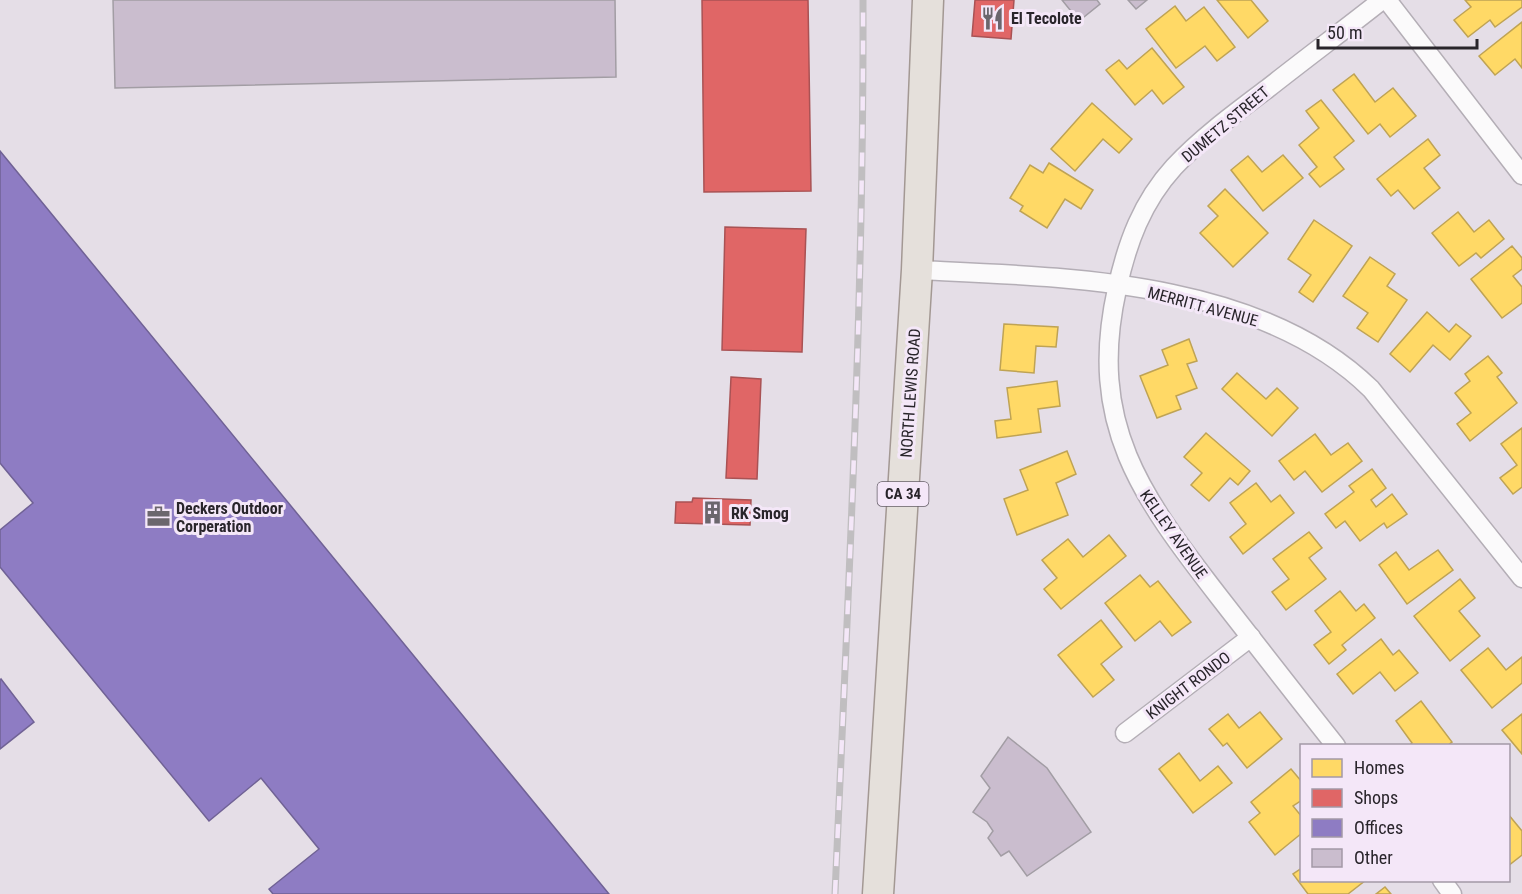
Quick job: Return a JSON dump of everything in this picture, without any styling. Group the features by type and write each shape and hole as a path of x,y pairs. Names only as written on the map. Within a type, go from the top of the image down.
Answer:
{"main road":[{"name":"NORTH LEWIS ROAD","path":"878,894 917,270 928,0"}],"street":[{"name":"DUMETZ STREET","path":"1118,285 1130,240 1144,208 1173,169 1228,119 1382,0"},
{"path":"1387,0 1522,175"},
{"name":"MERRITT AVENUE","path":"917,270 1118,285 1208,304 1264,322 1308,342 1342,363 1371,389 1522,578"},
{"name":"KELLEY AVENUE","path":"1118,285 1111,317 1108,374 1112,410 1133,474 1158,516 1334,744"},
{"name":"KNIGHT RONDO","path":"1125,733 1251,637"}],"building: Homes":[{"path":"1217,0 1251,0 1268,21 1248,38"},
{"path":"1465,0 1522,0 1522,7 1495,27 1490,20 1468,37 1454,20 1471,7"},
{"path":"1175,6 1186,21 1204,7 1235,47 1217,61 1205,46 1176,68 1146,29"},
{"path":"1522,22 1522,68 1515,59 1495,75 1479,56"},
{"path":"1152,48 1184,87 1163,104 1152,90 1135,105 1106,70 1119,60 1127,69"},
{"path":"1354,74 1375,102 1393,88 1416,116 1390,137 1380,124 1368,134 1333,90"},
{"path":"1321,100 1354,141 1334,157 1344,169 1320,187 1309,174 1317,167 1299,145 1319,128 1306,111"},
{"path":"1092,103 1132,139 1119,153 1103,139 1075,171 1051,149"},
{"path":"1428,139 1440,155 1424,168 1440,188 1414,209 1398,190 1391,196 1377,179"},
{"path":"1283,155 1303,178 1263,211 1231,170 1248,156 1262,172"},
{"path":"1049,163 1093,190 1081,209 1065,199 1047,228 1020,211 1023,206 1010,198 1030,165 1043,173"},
{"path":"1225,189 1268,233 1233,267 1200,233 1218,216 1208,206"},
{"path":"1458,212 1474,232 1489,220 1504,239 1481,258 1476,253 1459,266 1432,233"},
{"path":"1314,220 1352,246 1313,302 1299,292 1311,275 1288,259"},
{"path":"1512,246 1522,258 1522,269 1513,276 1522,287 1522,303 1502,318 1471,279"},
{"path":"1370,257 1395,274 1387,286 1407,300 1378,342 1357,328 1368,313 1343,296"},
{"path":"1427,312 1449,332 1456,324 1471,336 1450,360 1433,345 1410,372 1390,354"},
{"path":"1004,324 1058,327 1056,347 1036,346 1034,373 1000,370"},
{"path":"1189,339 1197,361 1187,364 1197,388 1176,396 1181,409 1157,418 1140,376 1168,365 1162,350"},
{"path":"1488,356 1502,373 1497,377 1517,403 1470,441 1457,424 1471,413 1455,393 1470,381 1465,374"},
{"path":"1237,373 1266,399 1277,388 1298,408 1272,436 1222,389"},
{"path":"1057,381 1060,406 1038,409 1041,432 997,438 995,421 1011,419 1007,388"},
{"path":"1522,428 1522,487 1513,494 1500,478 1517,465 1501,444"},
{"path":"1206,433 1250,471 1238,485 1230,478 1209,501 1191,485 1202,473 1184,457"},
{"path":"1315,434 1331,455 1348,443 1362,461 1322,492 1305,471 1294,480 1279,461"},
{"path":"1067,451 1076,474 1056,483 1068,515 1017,535 1004,499 1028,490 1020,470"},
{"path":"1372,469 1386,488 1371,500 1376,507 1392,494 1407,514 1387,528 1384,523 1360,541 1345,521 1336,528 1325,514 1354,492 1349,486"},
{"path":"1256,483 1271,502 1280,495 1294,513 1243,554 1230,537 1246,524 1230,503"},
{"path":"1309,532 1322,548 1309,558 1326,579 1286,610 1272,592 1289,579 1273,559"},
{"path":"1109,535 1126,556 1061,609 1044,589 1057,578 1042,560 1068,539 1083,557"},
{"path":"1438,550 1453,570 1407,604 1379,565 1396,552 1409,570"},
{"path":"1140,575 1150,587 1158,581 1191,622 1172,636 1160,621 1135,641 1105,603"},
{"path":"1460,579 1475,598 1459,611 1480,636 1450,661 1414,616"},
{"path":"1340,591 1356,611 1364,604 1375,618 1342,645 1346,650 1329,664 1314,645 1331,632 1315,611"},
{"path":"1101,620 1122,647 1101,664 1114,680 1093,697 1058,655"},
{"path":"1381,639 1393,655 1399,650 1418,673 1395,691 1380,672 1353,694 1337,674"},
{"path":"1488,648 1506,670 1522,657 1522,683 1492,708 1461,670"},
{"path":"1421,701 1452,742 1450,744 1411,744 1396,721"},
{"path":"1260,712 1282,739 1247,768 1227,743 1223,746 1209,729 1228,714 1239,728"},
{"path":"1522,714 1522,754 1502,730"},
{"path":"1179,753 1200,781 1218,766 1232,783 1193,813 1159,769"},
{"path":"1291,769 1300,780 1300,801 1293,806 1300,815 1300,835 1275,855 1249,822 1260,813 1251,802"},
{"path":"1510,816 1522,831 1522,855 1510,864"},
{"path":"1300,869 1300,882 1363,882 1348,894 1308,894 1293,874"},
{"path":"1385,887 1391,894 1376,894"}],"building: Shops":[{"path":"702,0 808,0 811,191 704,192"},
{"name":"El Tecolote","path":"975,0 1014,0 1011,39 972,36"},
{"path":"725,227 806,229 802,352 722,350"},
{"path":"731,377 761,379 757,479 726,478"},
{"name":"RK Smog","path":"693,498 751,500 750,525 675,523 676,502 692,502"}],"building: Offices":[{"name":"Deckers Outdoor Corperation","path":"0,151 609,894 273,894 269,889 319,849 261,778 209,821 0,567 0,530 33,503 0,463"},
{"path":"0,680 34,722 0,749"}],"building: Other":[{"path":"113,0 615,0 616,77 115,88"},
{"path":"1062,0 1097,0 1100,4 1079,21"},
{"path":"1128,0 1147,0 1136,9"},
{"path":"1008,737 1047,768 1091,832 1027,876 1009,851 1001,856 988,838 993,831 987,822 973,812 990,788 981,776"}],"railway":[{"path":"835,894 858,335 863,0"}],"place":[{"name":"El Tecolote","path":"993,18"},
{"name":"RK Smog","path":"713,513"},
{"name":"Deckers Outdoor Corperation","path":"158,517"}]}
